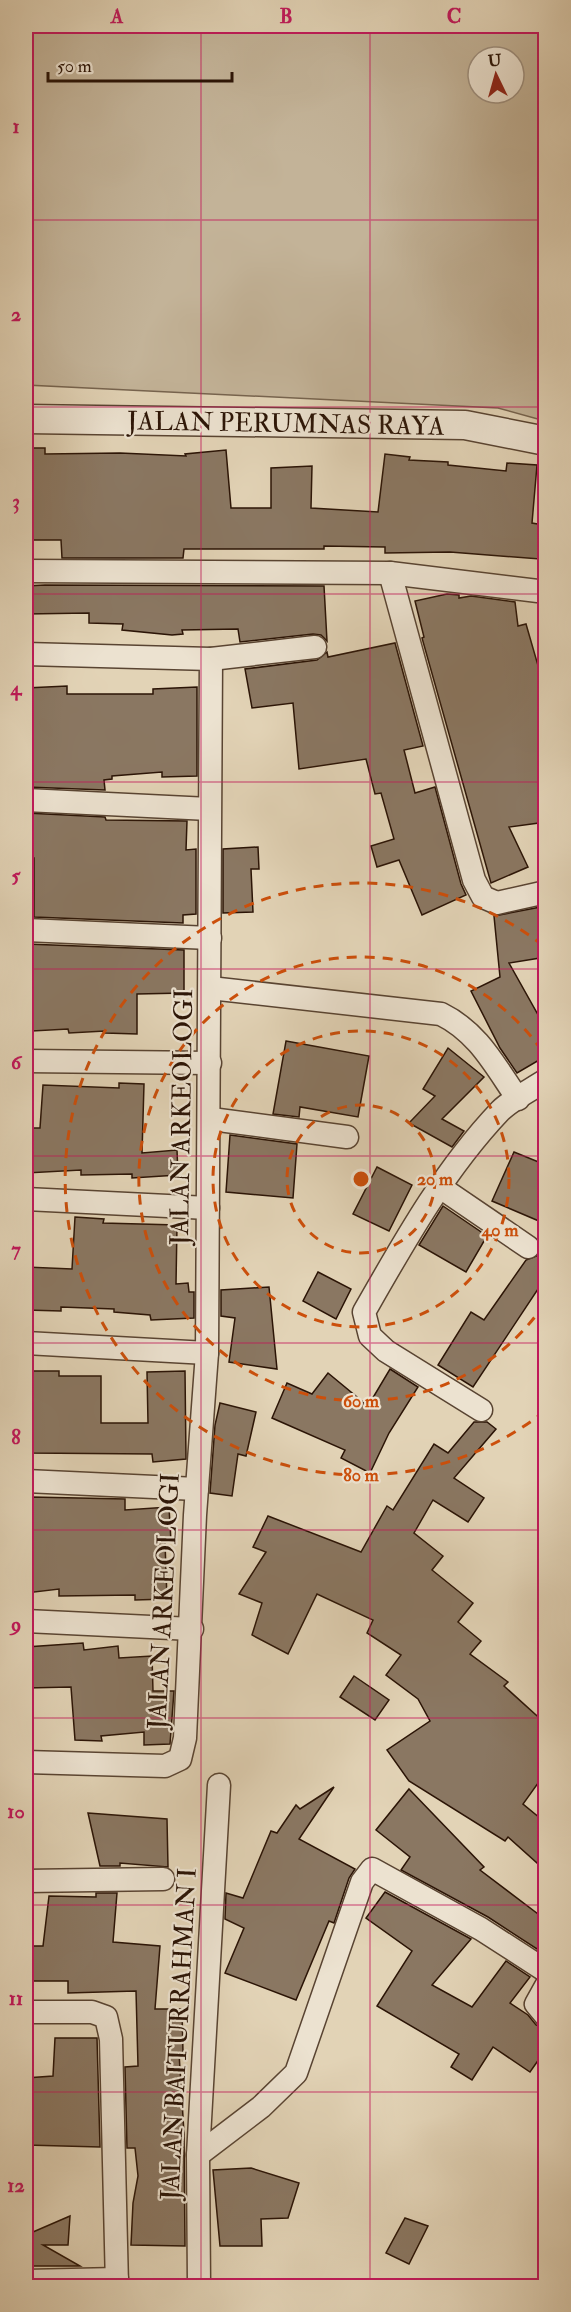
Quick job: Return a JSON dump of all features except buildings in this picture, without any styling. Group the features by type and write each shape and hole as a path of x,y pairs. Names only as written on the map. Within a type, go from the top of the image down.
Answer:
{"street":[{"name":"JALAN PERUMNAS RAYA","path":"26,419 465,425 546,441"},
{"path":"26,571 390,573 546,592"},
{"path":"390,573 474,880 483,897 497,903 546,892"},
{"path":"546,601 546,609"},
{"path":"26,654 211,659 315,647"},
{"name":"JALAN ARKEOLOGI","path":"26,1762 165,1766 180,1759 188,1716 197,1490 207,1353 211,1119 209,808 211,659"},
{"path":"26,800 209,808"},
{"path":"26,930 210,938"},
{"path":"210,988 441,1014 460,1023 475,1036 518,1099"},
{"path":"26,1061 210,1063"},
{"path":"481,1410 386,1351 370,1336 364,1312 414,1224 440,1187 501,1110 546,1080"},
{"path":"211,1119 348,1137"},
{"path":"440,1187 528,1247"},
{"path":"26,1199 208,1208"},
{"path":"26,1343 207,1353"},
{"path":"26,1481 197,1490"},
{"path":"26,1621 192,1629"},
{"name":"JALAN BAITURRAHMAN I","path":"199,2286 198,2156 219,1785"},
{"path":"198,2156 261,2107 296,2073 362,1882 372,1869 481,1929 546,1971"},
{"path":"26,1881 163,1879"},
{"path":"546,1986 536,2004 546,2016"},
{"path":"26,2012 92,2012 106,2017 111,2040 117,2283 26,2281"}],"shaded area":[{"path":"26,26 545,26 545,421 498,408 26,385"}]}
